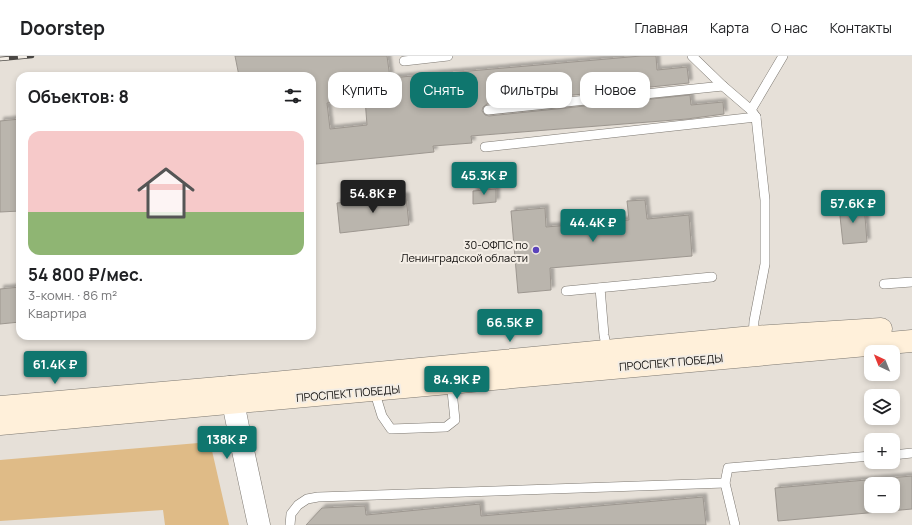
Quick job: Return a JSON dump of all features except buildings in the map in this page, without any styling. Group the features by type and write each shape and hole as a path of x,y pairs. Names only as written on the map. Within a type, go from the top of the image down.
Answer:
{"main road":[{"name":"ПРОСПЕКТ ПОБЕДЫ","path":"0,407 232,395 374,390 450,375 607,351 753,337 887,329 912,326"},
{"name":"ПРОСПЕКТ ПОБЕДЫ","path":"0,424 232,395 450,375 770,353 912,341"}],"street":[{"path":"232,395 259,525"}],"lane":[{"path":"404,61 448,56"},
{"path":"692,56 753,113"},
{"path":"753,337 754,321 765,264 765,200 753,113 782,56"},
{"path":"488,110 724,86"},
{"path":"486,147 753,113"},
{"path":"566,292 712,277"},
{"path":"884,284 912,282"},
{"path":"600,288 604,335 607,351"},
{"path":"374,390 382,416 391,429 446,427 455,420 450,375"},
{"path":"900,454 912,453"},
{"path":"735,525 725,483 728,468 864,457"},
{"path":"290,525 291,514 298,505 307,499 318,497 725,483"}],"shaded area":[{"path":"210,442 229,525 165,525 163,510 0,521 0,460"}],"railway":[{"path":"0,59 32,56"}],"place":[{"name":"30-ОФПС по Ленинградской области","path":"536,250"}]}
